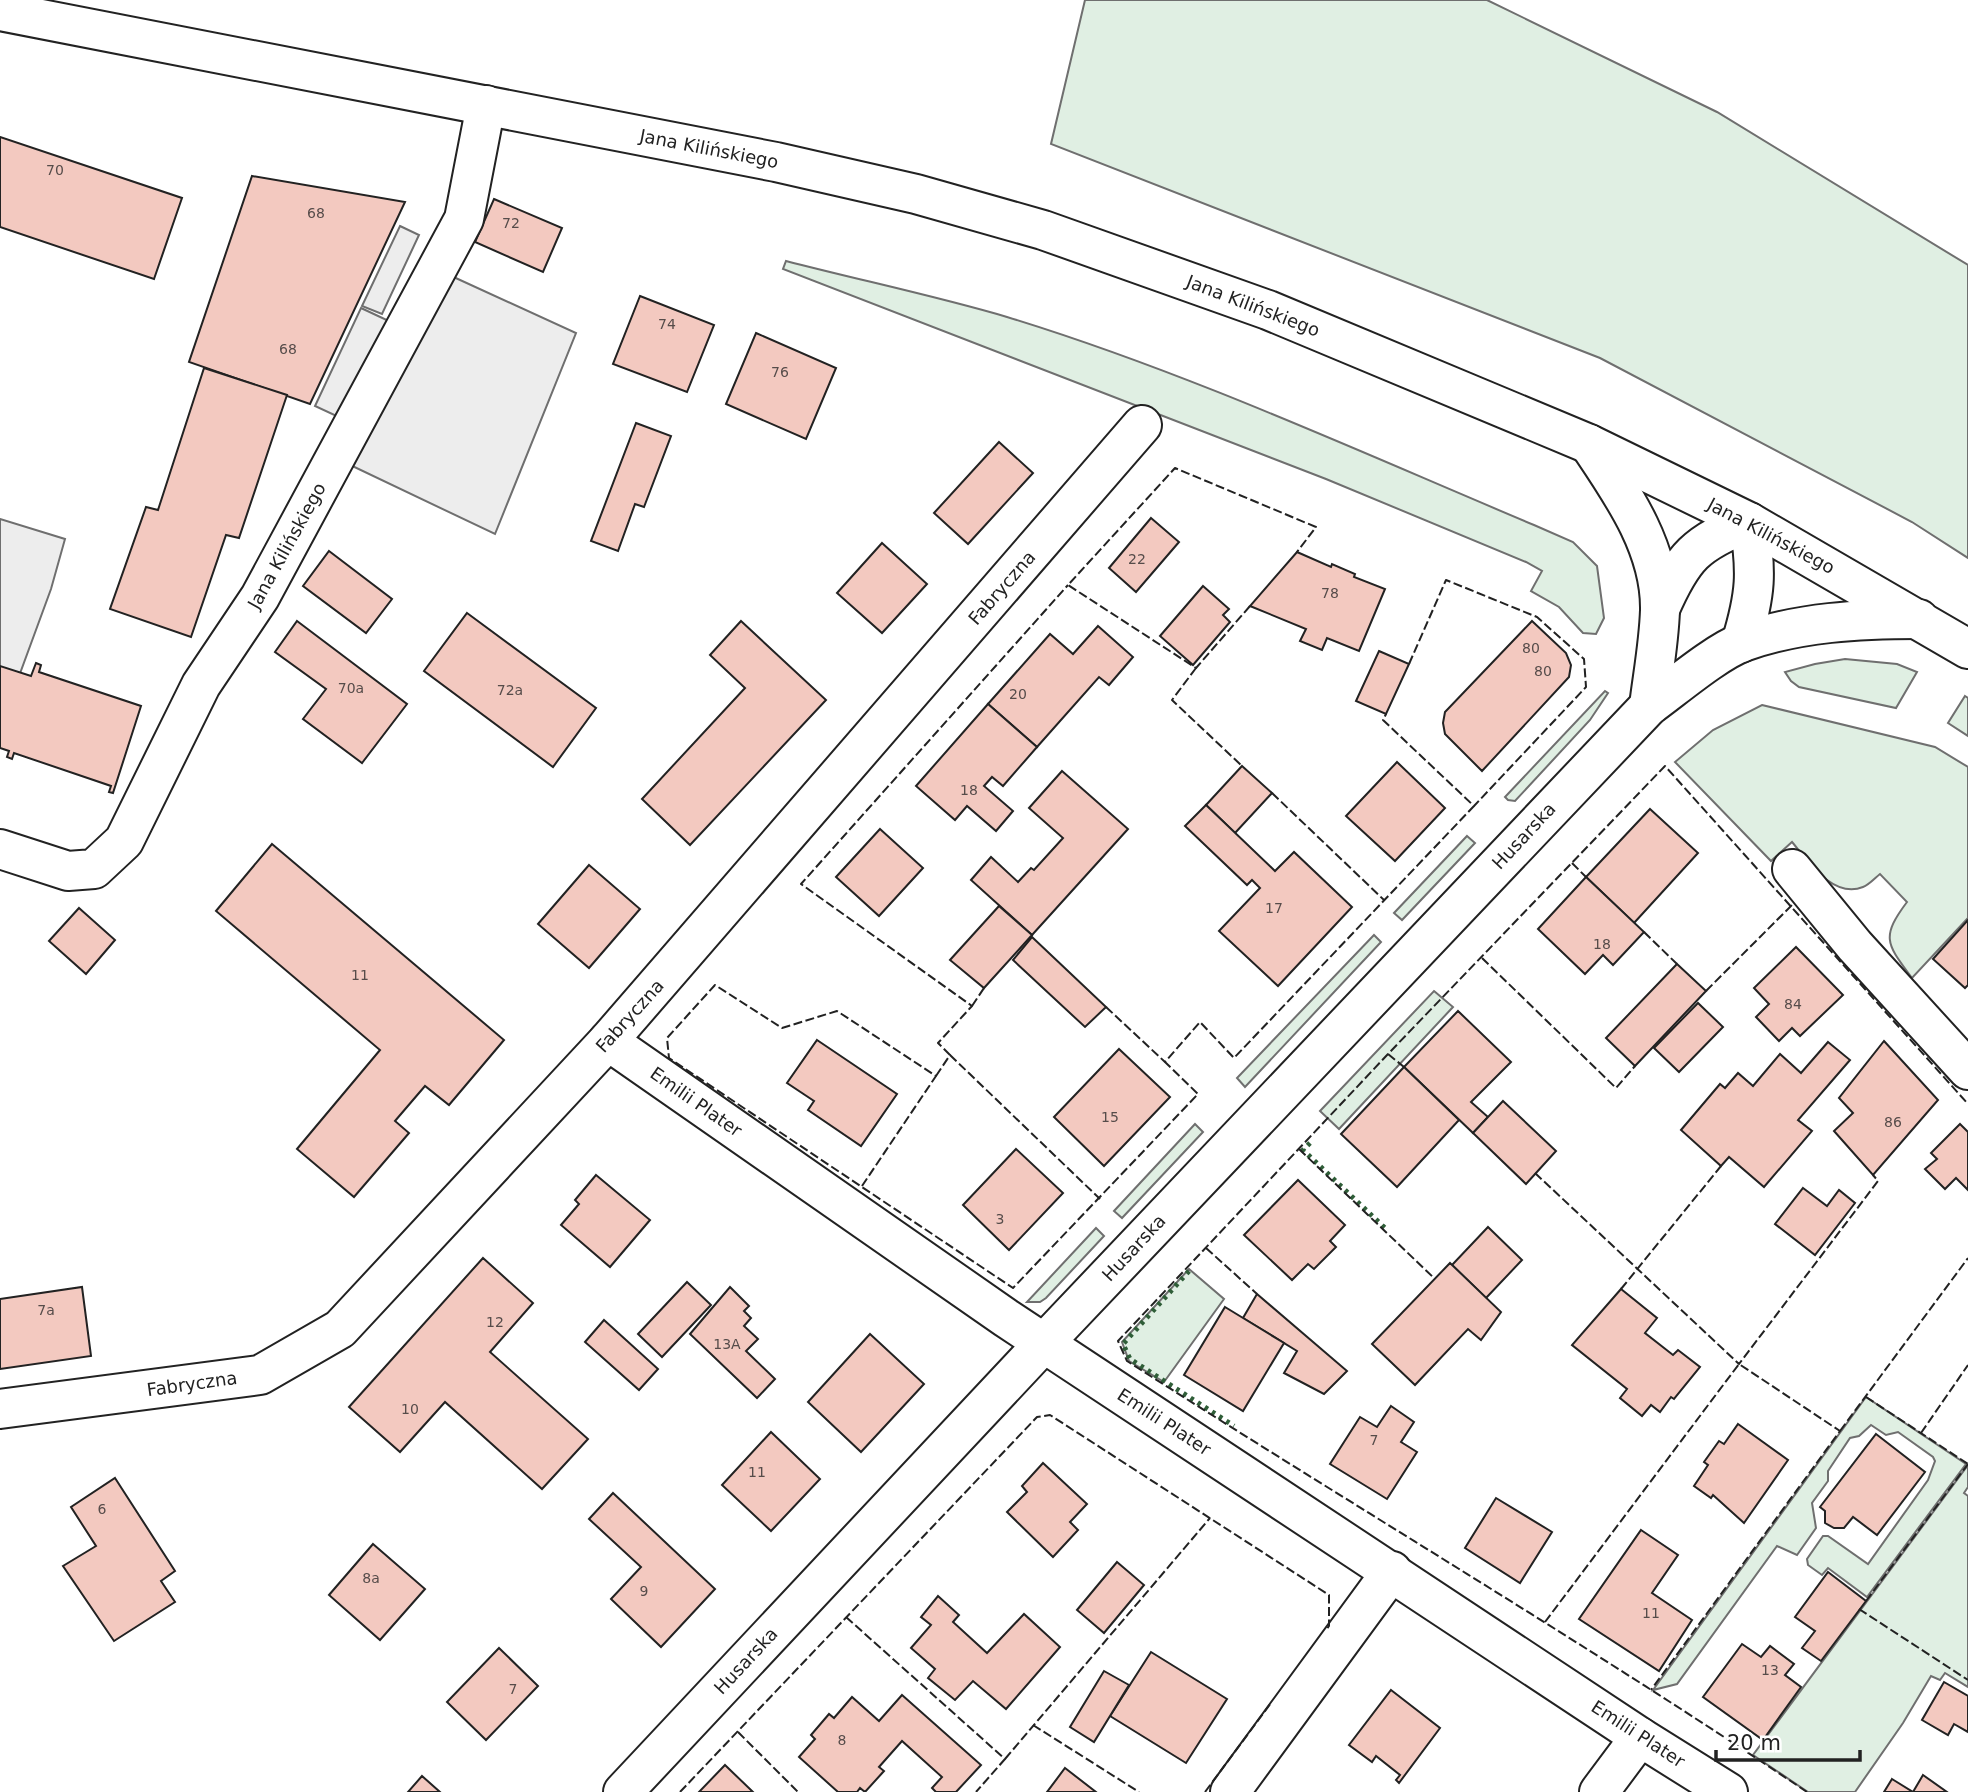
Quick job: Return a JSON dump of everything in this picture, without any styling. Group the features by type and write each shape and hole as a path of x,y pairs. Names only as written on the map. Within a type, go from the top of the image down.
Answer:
{"street":[{"name":"Jana Kilińskiego","path":"0,10 789,165 916,194 1043,230 1268,310 1590,444 1749,522 1968,649"},
{"name":"Jana Kilińskiego","path":"0,849 68,871 94,869 124,842 201,685 260,597 464,219 486,105"},
{"name":"Fabryczna","path":"0,1409 260,1375 340,1329 608,1041 1142,425"},
{"path":"1590,444 1625,499 1644,538 1655,569 1660,609 1649,706"},
{"path":"1660,609 1674,575 1693,551 1717,534 1749,522 1755,580 1752,607 1741,643"},
{"name":"Husarska","path":"623,1792 1044,1343 1649,706 1741,643 1805,627 1857,619 1919,619"},
{"path":"1792,869 1855,946 1968,1070"},
{"name":"Emilii Plater","path":"608,1041 1044,1343 1640,1737 1728,1792"},
{"path":"1230,1792 1392,1571"},
{"path":"1599,1792 1640,1737"}],"green space":[{"path":"1085,0 1487,0 1717,112 1968,265 1968,558 1912,522 1600,358 1051,144"},
{"path":"786,261 1007,317 1141,362 1273,414 1573,542 1597,566 1604,618 1596,634 1583,633 1559,607 1531,591 1542,571 1526,562 1326,479 783,269"},
{"path":"1845,659 1897,664 1917,672 1896,708 1799,687 1785,672"},
{"path":"1605,691 1608,693 1590,720 1515,801 1508,800 1505,797"},
{"path":"1965,696 1968,698 1968,736 1948,723"},
{"path":"1762,705 1935,747 1968,767 1968,918 1912,978 1892,949 1890,941 1893,924 1907,902 1880,874 1863,887 1842,888 1822,876 1792,842 1771,861 1675,762 1713,730"},
{"path":"1467,836 1475,843 1402,920 1394,913"},
{"path":"1374,935 1381,942 1245,1087 1237,1078"},
{"path":"1434,991 1453,1007 1339,1129 1320,1111"},
{"path":"1195,1124 1203,1132 1122,1218 1114,1211"},
{"path":"1096,1228 1104,1236 1046,1298 1040,1302 1027,1302"},
{"path":"1189,1269 1224,1299 1164,1382 1129,1361 1122,1342"},
{"path":"1866,1397 1966,1464 1867,1597 1828,1568 1822,1575 1808,1565 1807,1559 1823,1536 1828,1536 1868,1564 1928,1480 1935,1461 1898,1432 1886,1435 1871,1425 1859,1436 1850,1438 1828,1471 1828,1481 1812,1503 1816,1528 1797,1555 1777,1546 1677,1684 1653,1690"},
{"path":"1968,1465 1968,1487 1964,1493 1968,1496 1968,1687 1945,1673 1940,1680 1931,1676 1903,1723 1855,1792 1808,1792 1753,1755"}],"shaded area":[{"path":"400,226 419,235 382,314 362,306"},
{"path":"447,274 576,333 495,534 346,463"},
{"path":"361,308 391,322 345,420 315,406"},
{"path":"0,519 65,539 51,589 0,728"}],"building":[{"path":"0,137 182,198 154,279 0,227"},
{"path":"252,176 405,202 310,404 189,362"},
{"path":"494,199 562,228 543,272 475,242"},
{"path":"640,296 714,325 687,392 613,364"},
{"path":"756,333 836,368 806,439 726,404"},
{"path":"204,368 287,395 239,538 226,535 191,637 110,609 146,507 158,510"},
{"path":"636,423 671,436 644,507 635,504 618,551 591,541"},
{"path":"999,442 1033,473 968,544 934,513"},
{"path":"1151,518 1179,542 1136,592 1109,568"},
{"path":"882,543 927,584 882,633 837,593"},
{"path":"329,551 392,599 366,633 303,586"},
{"path":"1297,552 1331,567 1332,564 1355,574 1354,577 1385,589 1359,651 1327,638 1322,650 1300,641 1306,629 1250,606"},
{"path":"1203,586 1229,609 1223,615 1230,622 1193,665 1160,636"},
{"path":"467,613 596,708 553,767 424,671"},
{"path":"297,621 407,704 362,763 303,719 326,689 275,652"},
{"path":"741,621 826,700 690,845 642,799 745,688 710,655"},
{"path":"1532,621 1566,653 1571,665 1569,677 1482,771 1445,734 1445,712"},
{"path":"1098,626 1133,657 1109,685 1099,677 1037,747 988,704 1050,634 1073,654"},
{"path":"1379,651 1409,664 1386,714 1356,701"},
{"path":"36,663 41,665 39,672 141,706 113,793 109,792 111,786 14,753 12,759 7,757 9,751 0,748 0,666 31,676"},
{"path":"988,704 1037,747 1003,786 992,777 984,786 1013,811 996,831 967,806 955,820 916,786"},
{"path":"1397,762 1445,808 1395,861 1346,816"},
{"path":"1242,766 1272,793 1235,833 1206,805"},
{"path":"1062,771 1128,829 1032,935 971,880 991,857 1018,882 1031,868 1034,870 1063,838 1029,808"},
{"path":"1206,805 1275,871 1294,852 1352,907 1278,986 1219,931 1260,888 1252,880 1247,885 1185,826"},
{"path":"1650,809 1698,853 1634,923 1586,877"},
{"path":"880,829 923,868 879,916 836,877"},
{"path":"272,844 504,1040 449,1105 425,1086 395,1121 409,1133 354,1197 297,1149 380,1050 216,911"},
{"path":"589,865 640,909 589,968 538,924"},
{"path":"1586,877 1644,932 1613,965 1603,955 1585,974 1538,929"},
{"path":"999,906 1032,935 984,988 950,960"},
{"path":"79,908 115,940 86,974 49,941"},
{"path":"1968,920 1968,985 1965,988 1933,959"},
{"path":"1032,937 1106,1007 1085,1027 1013,960"},
{"path":"1796,947 1843,995 1800,1036 1792,1028 1779,1041 1756,1017 1769,1004 1754,988"},
{"path":"1677,964 1706,991 1635,1066 1606,1038"},
{"path":"1698,1003 1723,1027 1679,1072 1654,1048"},
{"path":"1458,1011 1511,1062 1471,1102 1488,1117 1473,1133 1404,1067"},
{"path":"817,1040 897,1094 861,1146 808,1110 814,1101 787,1083"},
{"path":"1884,1041 1938,1100 1873,1175 1834,1131 1853,1113 1839,1098"},
{"path":"1828,1042 1850,1060 1798,1120 1812,1131 1764,1187 1729,1157 1721,1166 1681,1130 1720,1084 1725,1088 1738,1073 1753,1086 1780,1054 1801,1073"},
{"path":"1119,1049 1170,1097 1104,1166 1054,1117"},
{"path":"1404,1067 1459,1120 1397,1187 1341,1134"},
{"path":"1503,1101 1556,1151 1526,1184 1473,1133"},
{"path":"1960,1124 1968,1132 1968,1190 1956,1178 1945,1189 1925,1169 1937,1159 1931,1153"},
{"path":"1016,1149 1063,1193 1009,1250 963,1205"},
{"path":"596,1175 650,1220 610,1267 561,1225 579,1204 575,1200"},
{"path":"1298,1180 1345,1225 1330,1241 1336,1247 1314,1269 1308,1264 1292,1280 1244,1235"},
{"path":"1803,1188 1827,1206 1839,1190 1855,1203 1815,1255 1775,1224"},
{"path":"1488,1227 1522,1260 1486,1298 1452,1265"},
{"path":"483,1258 533,1303 490,1352 588,1439 542,1489 445,1402 400,1452 349,1407"},
{"path":"1450,1263 1501,1312 1481,1340 1468,1329 1415,1385 1372,1344"},
{"path":"687,1282 711,1305 662,1357 638,1334"},
{"path":"82,1287 91,1356 0,1369 0,1299"},
{"path":"730,1287 749,1306 744,1311 751,1318 744,1326 758,1339 746,1351 775,1379 757,1398 690,1334"},
{"path":"1621,1289 1657,1318 1645,1333 1673,1355 1678,1350 1700,1367 1660,1412 1651,1405 1642,1416 1620,1398 1627,1389 1572,1345"},
{"path":"1257,1294 1347,1371 1324,1394 1284,1373 1297,1351 1243,1318"},
{"path":"1225,1307 1284,1343 1243,1411 1184,1375"},
{"path":"604,1320 658,1369 639,1390 585,1342"},
{"path":"870,1334 924,1384 861,1452 808,1402"},
{"path":"1391,1406 1414,1422 1401,1442 1417,1452 1387,1499 1330,1464 1360,1417 1377,1427"},
{"path":"1738,1424 1788,1460 1744,1523 1713,1495 1711,1498 1694,1486 1708,1465 1704,1462 1719,1441 1724,1444"},
{"path":"771,1432 820,1479 771,1531 722,1485"},
{"path":"1876,1434 1925,1472 1877,1535 1853,1517 1844,1528 1834,1528 1825,1523 1825,1511 1820,1507"},
{"path":"1043,1463 1087,1504 1070,1522 1078,1530 1053,1557 1007,1512 1027,1492 1022,1486"},
{"path":"115,1478 175,1571 161,1581 175,1602 114,1641 63,1566 96,1546 71,1507"},
{"path":"613,1493 715,1589 661,1647 611,1599 641,1567 589,1519"},
{"path":"1496,1498 1552,1532 1520,1583 1465,1548"},
{"path":"1641,1530 1678,1555 1652,1593 1692,1620 1659,1671 1579,1619"},
{"path":"373,1544 425,1589 380,1640 329,1595"},
{"path":"1117,1562 1144,1585 1104,1633 1077,1610"},
{"path":"1828,1572 1866,1601 1821,1661 1802,1648 1815,1631 1795,1617"},
{"path":"938,1596 959,1615 953,1622 987,1653 1024,1614 1060,1647 1006,1709 973,1681 955,1700 928,1678 935,1669 911,1648 931,1625 921,1617"},
{"path":"1742,1644 1761,1657 1770,1646 1794,1664 1785,1675 1801,1687 1763,1740 1703,1697"},
{"path":"499,1648 538,1686 486,1740 447,1702"},
{"path":"1151,1652 1227,1699 1186,1763 1110,1716"},
{"path":"1104,1671 1129,1685 1094,1742 1070,1727"},
{"path":"1944,1682 1968,1696 1968,1732 1954,1724 1948,1735 1922,1720"},
{"path":"1391,1690 1440,1728 1399,1783 1396,1780 1400,1775 1376,1756 1372,1762 1349,1745"},
{"path":"902,1695 981,1765 956,1792 936,1792 932,1788 942,1777 902,1741 879,1767 884,1771 865,1792 860,1788 857,1792 838,1792 799,1757 815,1739 811,1735 829,1714 834,1718 852,1697 879,1721"},
{"path":"725,1765 753,1792 699,1792"},
{"path":"1065,1768 1096,1792 1047,1792"},
{"path":"1923,1775 1947,1792 1913,1792"},
{"path":"422,1776 440,1792 408,1792"},
{"path":"1892,1779 1913,1792 1884,1792"}],"hedge":[{"path":"1310,1143 1303,1150 1388,1231"},
{"path":"1189,1271 1123,1344 1130,1359 1234,1426"}],"fence":[{"path":"1250,606 1196,668 1068,585 1175,468 1316,527 1297,552"},
{"path":"1409,664 1446,580 1537,617 1584,659 1586,687 1474,806"},
{"path":"936,1076 950,1055 938,1043 972,1006 801,884 1068,585"},
{"path":"1196,668 1172,700 1242,766"},
{"path":"862,1186 936,1076 837,1011 782,1028 715,985 667,1038 669,1058 1013,1288 1198,1094 1165,1062 1200,1022 1234,1058 1474,806 1383,720 1386,714"},
{"path":"1807,1792 1553,1628 1127,1361 1118,1341 1388,1054 1665,766 1968,1104"},
{"path":"1272,793 1384,900"},
{"path":"1572,863 1586,877"},
{"path":"1706,991 1792,905"},
{"path":"1644,932 1677,964"},
{"path":"1482,958 1616,1088 1635,1066"},
{"path":"972,1006 984,988"},
{"path":"1106,1007 1165,1062"},
{"path":"1388,1054 1404,1067"},
{"path":"950,1055 1100,1199"},
{"path":"1299,1149 1435,1279"},
{"path":"1621,1289 1721,1166"},
{"path":"1535,1173 1739,1364 1878,1181 1873,1175"},
{"path":"1206,1248 1257,1294"},
{"path":"1840,1431 1968,1258"},
{"path":"1545,1622 1739,1364 1840,1431 1651,1690"},
{"path":"1921,1433 1968,1365"},
{"path":"1866,1397 1968,1464"},
{"path":"680,1792 1037,1417 1050,1415 1329,1595 1329,1626 1326,1630"},
{"path":"1866,1601 1968,1464"},
{"path":"1005,1759 1210,1518"},
{"path":"1859,1609 1968,1680"},
{"path":"846,1617 1005,1759 976,1792"},
{"path":"1205,1792 1271,1703"},
{"path":"1033,1725 1139,1792"},
{"path":"738,1732 798,1792"}]}
